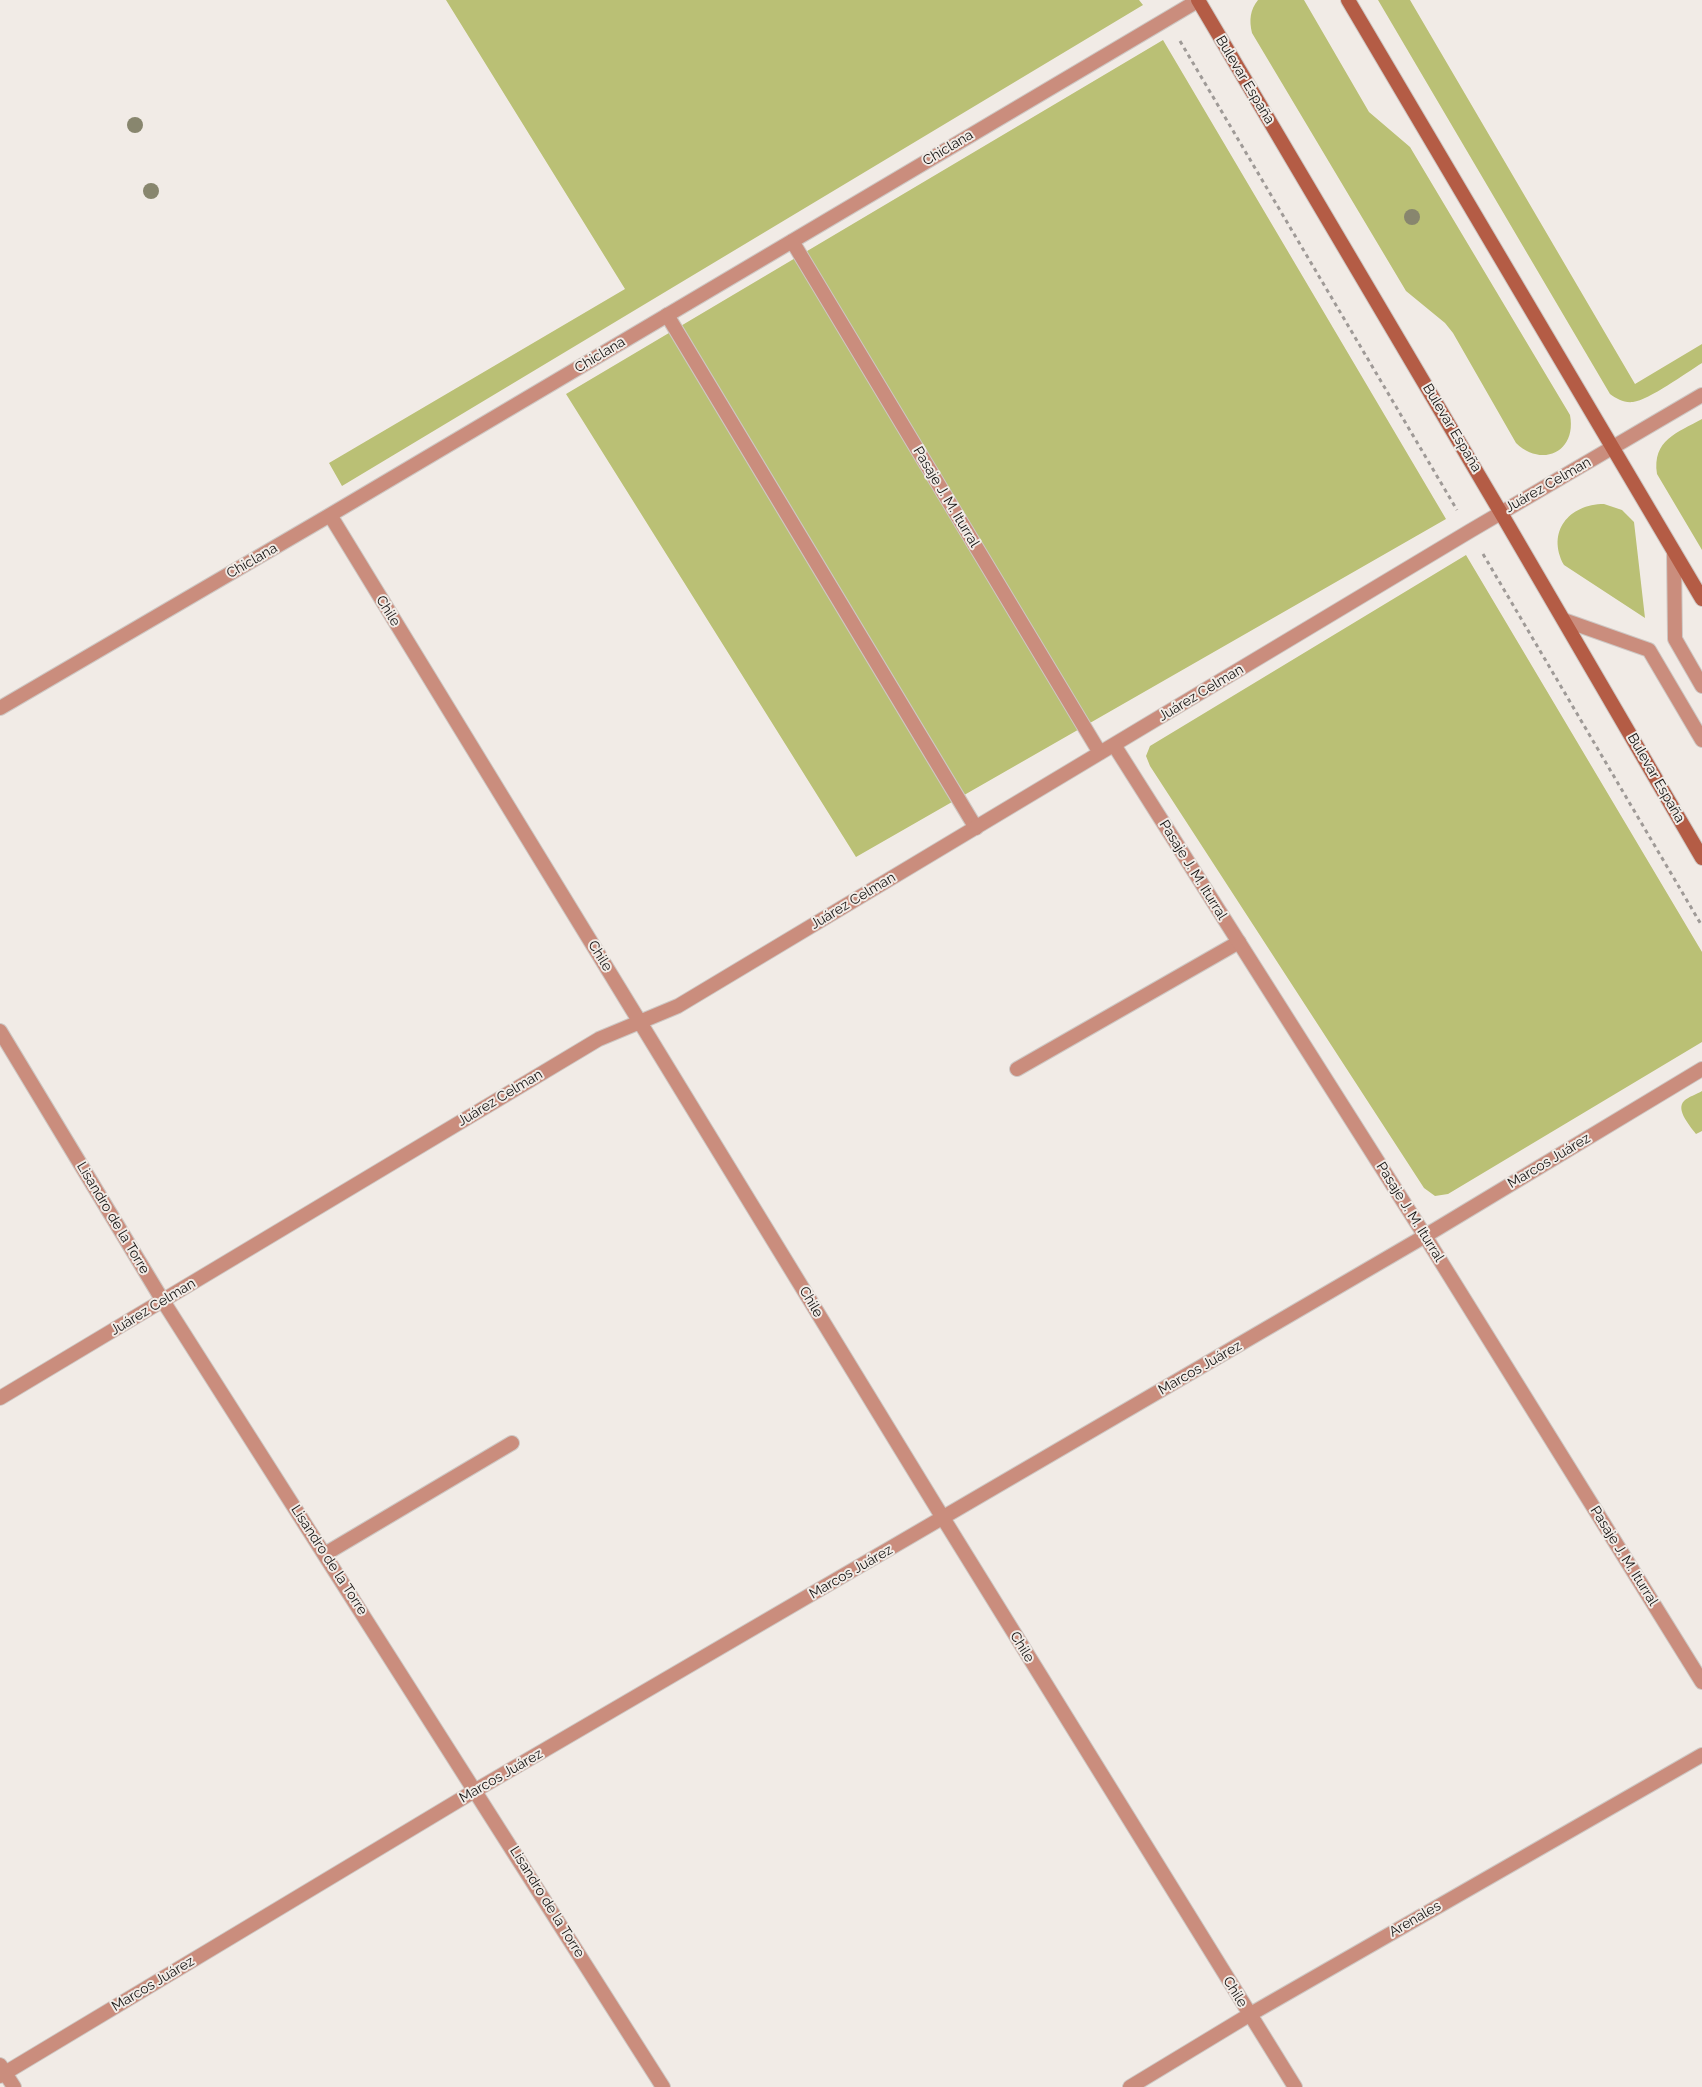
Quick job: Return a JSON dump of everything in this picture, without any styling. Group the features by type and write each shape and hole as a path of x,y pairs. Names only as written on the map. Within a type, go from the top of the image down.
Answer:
{"main road":[{"name":"Bulevar España","path":"1199,0 1502,513 1702,858"},
{"path":"1348,0 1614,447 1702,599"}],"street":[{"name":"Chiclana","path":"0,708 330,515 1199,0"},
{"name":"Pasaje J. M. Iturral","path":"792,241 1100,754"},
{"path":"668,315 976,828"},
{"name":"Juárez Celman","path":"0,1398 599,1039 678,1006 1470,531 1702,395"},
{"name":"Chile","path":"330,515 943,1518 1295,2087"},
{"path":"1674,552 1675,638 1702,686"},
{"path":"1564,620 1649,650 1702,740"},
{"name":"Pasaje J. M. Iturral","path":"1114,745 1425,1236 1702,1682"},
{"path":"1017,1068 1239,942"},
{"name":"Lisandro de la Torre","path":"0,1031 163,1301 664,2087"},
{"name":"Marcos Juárez","path":"2,2071 476,1790 1425,1236 1702,1069"},
{"path":"326,1554 512,1444"},
{"name":"Arenales","path":"1130,2087 1249,2014 1702,1755"},
{"path":"2,2071 14,2087"}],"path":[{"path":"1167,18 1702,926"}],"green space":[{"path":"446,0 1139,0 1143,5 342,486 329,463 625,289"},
{"path":"1258,0 1304,0 1369,112 1410,147 1570,415 1571,428 1563,447 1546,455 1526,450 1516,443 1453,333 1445,323 1406,291 1252,33 1251,15"},
{"path":"1378,0 1410,0 1635,384 1702,344 1702,363 1640,400 1627,402 1610,394"},
{"path":"1163,40 1446,519 856,857 566,394"},
{"path":"1702,419 1702,550 1657,474 1656,462 1662,445 1668,439"},
{"path":"1604,504 1622,510 1634,522 1645,618 1564,565 1559,553 1558,542 1564,522 1580,509 1591,505"},
{"path":"1466,555 1702,952 1702,1042 1448,1194 1435,1196 1424,1188 1150,766 1146,756 1150,746"},
{"path":"1702,1091 1702,1131 1696,1134 1681,1109 1684,1101"}]}
